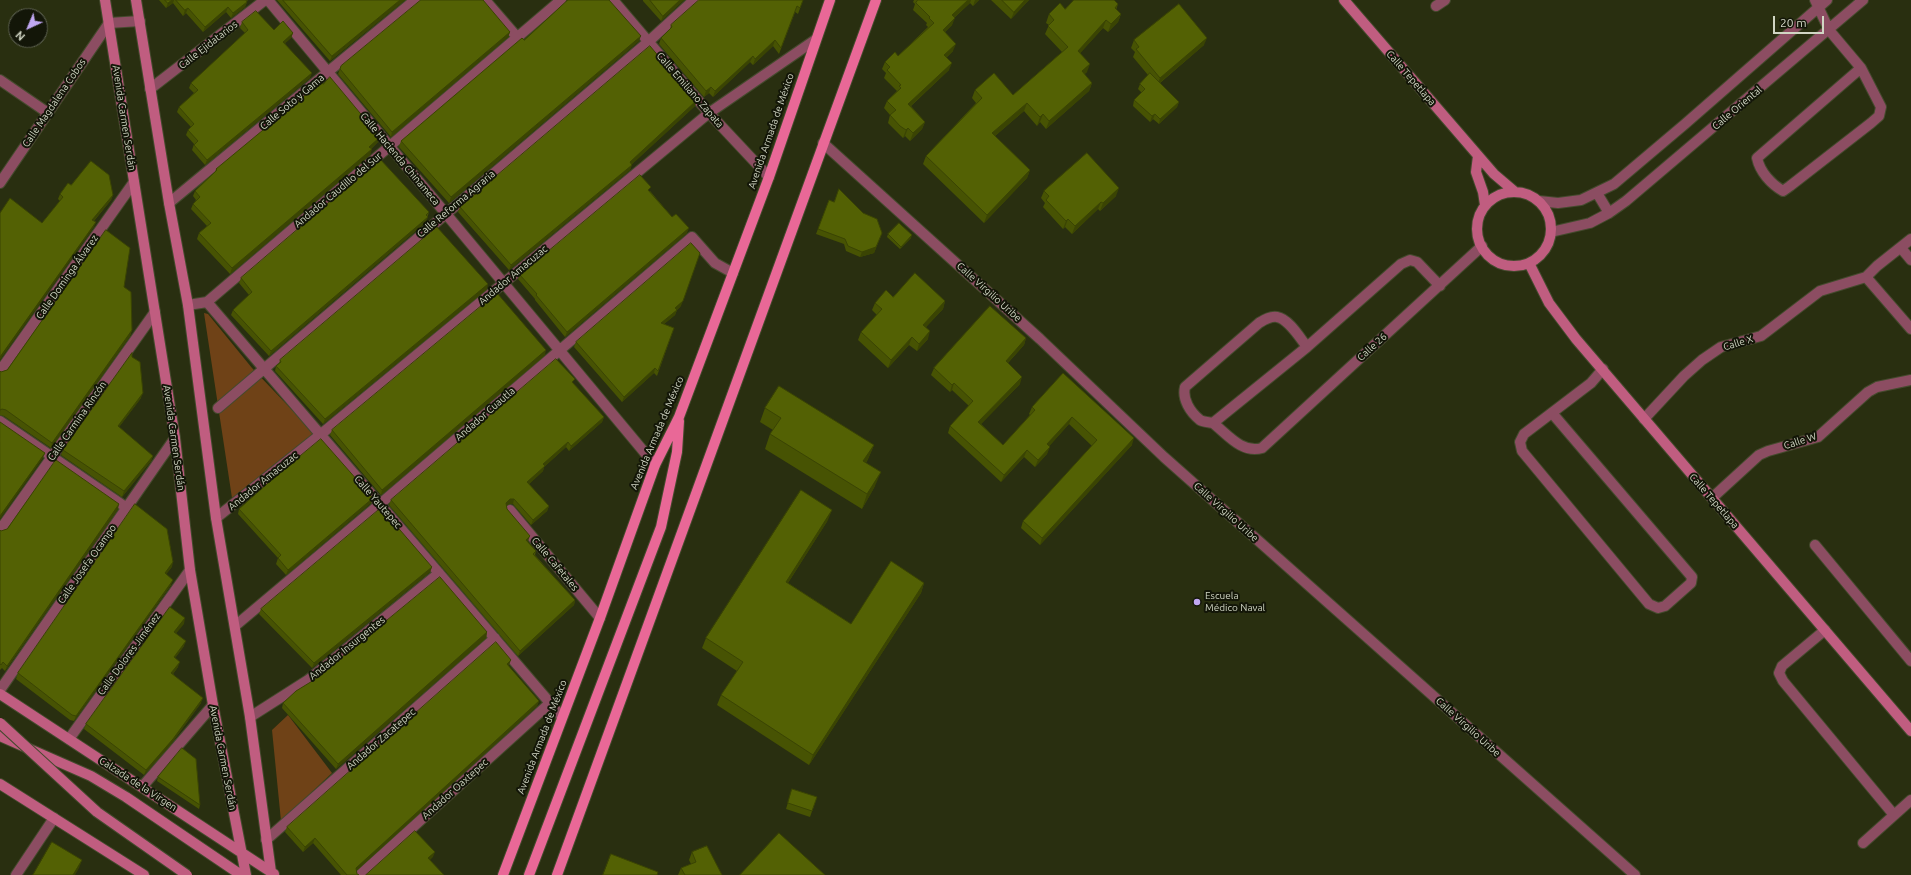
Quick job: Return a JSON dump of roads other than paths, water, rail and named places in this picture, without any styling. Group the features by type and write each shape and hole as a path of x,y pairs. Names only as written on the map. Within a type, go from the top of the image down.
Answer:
{"main road":[{"name":"Avenida Armada de México","path":"503,875 600,618 655,465 679,417 769,177 830,0"},
{"path":"557,875 876,0"},
{"path":"529,875 661,527 677,452 679,417"}],"street":[{"name":"Avenida Carmen Serdán","path":"105,0 175,438 190,570 213,705 246,875"},
{"path":"136,0 169,203 188,305 216,518 250,717 266,840 274,873"},
{"name":"Calle Hacienda Chinameca","path":"267,0 655,465"},
{"name":"Calle Ejidatarios","path":"150,89 267,0"},
{"name":"Calle Soto y Gama","path":"169,203 416,0"},
{"path":"485,0 517,38"},
{"name":"Andador Caudillo del Sur","path":"207,302 561,0"},
{"name":"Calle Emiliano Zapata","path":"613,0 708,113 769,177"},
{"name":"Calle Reforma Agraria","path":"218,408 445,213 648,42 694,0"},
{"name":"Calle Tepetlapa","path":"1344,0 1494,174 1514,191"},
{"path":"1436,6 1445,0"},
{"path":"1539,201 1558,203 1581,200 1614,184 1686,124 1817,4 1827,0"},
{"name":"Calle Oriental","path":"1552,232 1590,223 1609,213 1632,196 1863,0"},
{"path":"1817,4 1829,30 1861,68 1881,107 1879,116 1783,191 1775,186 1759,166 1757,158 1861,68"},
{"path":"109,24 140,21"},
{"name":"Calle Magdalena Cobos","path":"0,183 109,24"},
{"name":"Andador Amacuzac","path":"216,518 320,435 708,113 815,40"},
{"path":"0,80 48,113"},
{"name":"Calle Virgilio Uribe","path":"823,143 1040,338 1164,457 1635,875"},
{"path":"1478,156 1476,172 1483,192 1485,205 1477,225 1478,238 1482,246 1492,258 1498,262 1514,266 1529,263 1538,258 1544,250 1552,232 1549,215 1539,201 1527,194 1514,191 1498,195 1485,205"},
{"name":"Calle Dominga Álvarez","path":"0,371 134,182"},
{"path":"1597,193 1609,213"},
{"name":"Andador Cuautla","path":"235,626 692,237 715,263 733,273"},
{"path":"1911,239 1887,257 1866,277 1911,329"},
{"name":"Calle 26","path":"1213,423 1245,449 1254,450 1262,448 1482,246"},
{"path":"1901,248 1911,260"},
{"path":"1307,347 1287,323 1277,317 1268,318 1259,323 1185,387 1183,394 1186,403 1201,420 1213,423 1307,347 1401,264 1410,260 1417,262 1440,286"},
{"name":"Calle Tepetlapa","path":"1529,263 1549,303 1576,339 1911,731"},
{"name":"Calle X","path":"1644,419 1684,376 1702,360 1721,347 1761,336 1820,290 1866,277"},
{"path":"188,305 207,302"},
{"name":"Calle Yautepec","path":"207,302 562,717"},
{"name":"Calle Carmina Rincón","path":"0,530 155,312"},
{"path":"1552,413 1692,577 1691,583 1664,606 1658,608 1649,604 1522,451 1520,442 1524,434 1591,383 1603,369"},
{"name":"Calle W","path":"1712,498 1759,455 1768,450 1818,437 1868,392 1877,387 1911,380"},
{"path":"0,421 127,508"},
{"name":"Calle Josefa Ocampo","path":"0,690 175,438"},
{"name":"Calle Cafetales","path":"510,510 600,618"},
{"path":"1815,545 1911,661"},
{"name":"Calle Dolores Jiménez","path":"69,739 190,570"},
{"name":"Andador Insurgentes","path":"250,717 308,680 439,573"},
{"path":"1825,630 1782,666 1779,673 1783,681 1894,814"},
{"name":"Andador Zacatepec","path":"266,840 495,638"},
{"name":"Calzada de la Virgen","path":"0,694 274,873"},
{"name":"Andador Oaxtepec","path":"360,875 550,703"},
{"path":"142,787 213,705"},
{"path":"0,723 97,812 187,875"},
{"name":"Calzada de la Virgen","path":"0,736 92,776 126,797 241,875"},
{"path":"0,784 144,875"},
{"path":"1862,843 1911,800"},
{"path":"16,875 54,818"}],"place":[{"name":"Escuela Médico Naval","path":"1197,602"}]}
